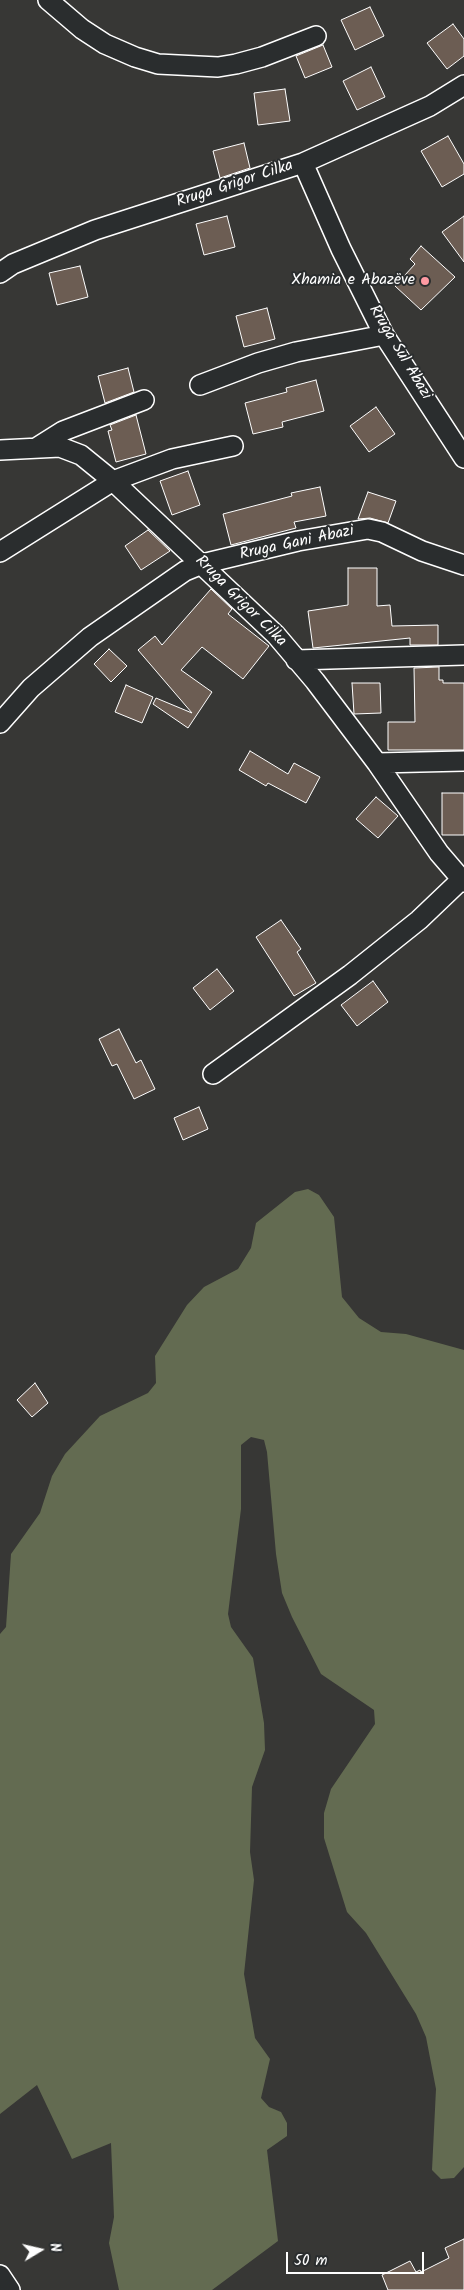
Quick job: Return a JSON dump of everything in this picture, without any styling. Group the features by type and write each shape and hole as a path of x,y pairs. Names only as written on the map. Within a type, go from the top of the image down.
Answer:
{"street":[{"path":"48,0 82,29 105,44 135,58 158,64 218,67 236,64 262,57 316,36"},
{"name":"Rruga Grigor Cilka","path":"0,273 13,264 95,230 303,163 430,106 464,85"},
{"name":"Rruga Sul Abazi","path":"303,163 341,249 384,335 464,458"},
{"path":"200,385 258,363 296,352 384,335"},
{"path":"35,449 62,431 144,400"},
{"path":"0,552 113,481 172,459 233,446"},
{"name":"Rruga Grigor Cilka","path":"0,450 60,447 81,455 113,481 276,635 316,682 377,764 439,853 463,881"},
{"name":"Rruga Gani Abazi","path":"0,723 31,688 90,636 185,571 202,564 298,541 368,530 382,532 422,550 464,565"},
{"path":"296,660 464,655"},
{"path":"377,764 464,762"},
{"path":"213,1074 350,975 463,881"},
{"path":"0,2275 10,2290"}],"green space":[{"path":"308,1189 319,1195 334,1217 342,1297 359,1318 381,1332 406,1334 464,1350 464,2167 454,2178 441,2179 432,2170 436,2089 426,2037 416,2014 366,1933 347,1912 324,1838 324,1813 331,1789 375,1724 374,1710 321,1674 292,1617 282,1593 276,1554 267,1452 264,1440 251,1437 241,1445 241,1509 228,1614 231,1627 253,1658 264,1723 265,1750 252,1787 250,1852 254,1880 244,1974 255,2038 270,2059 261,2098 269,2107 281,2112 287,2123 287,2136 267,2150 278,2241 212,2290 119,2290 109,2243 114,2217 111,2143 72,2159 37,2085 0,2114 0,1634 6,1627 11,1554 40,1513 52,1476 65,1454 100,1416 148,1393 156,1383 155,1356 187,1305 204,1287 238,1269 251,1248 256,1223 295,1192"}],"building":[{"path":"370,7 384,36 355,50 341,20"},
{"path":"453,24 464,39 464,56 447,69 427,43"},
{"path":"323,45 332,67 305,78 296,56"},
{"path":"371,67 385,97 357,110 343,81"},
{"path":"285,89 290,121 258,125 254,93"},
{"path":"448,136 464,164 464,174 442,187 421,151"},
{"path":"244,143 250,168 220,178 213,151"},
{"path":"227,216 235,247 204,255 196,224"},
{"path":"464,216 464,262 442,232"},
{"name":"Xhamia e Abazëve","path":"421,246 455,277 421,310 395,286 415,264 410,259"},
{"path":"80,266 88,297 57,305 49,273"},
{"path":"267,308 275,339 244,347 236,316"},
{"path":"128,368 134,392 105,403 98,376"},
{"path":"316,380 324,411 282,422 283,427 253,434 245,403 287,392 286,388"},
{"path":"376,407 395,434 369,452 350,426"},
{"path":"136,415 146,454 116,462 108,431 112,430 110,425"},
{"path":"188,471 200,505 172,515 160,481"},
{"path":"320,487 326,516 294,522 296,528 231,545 223,514 292,496 291,493"},
{"path":"368,492 396,501 388,523 370,518 358,519"},
{"path":"148,530 170,551 141,570 125,546"},
{"path":"348,568 377,568 377,606 390,605 392,626 438,625 438,645 410,645 410,638 313,648 308,611 348,605"},
{"path":"211,589 232,609 228,614 269,646 243,679 202,647 181,670 212,692 188,728 153,704 156,698 192,713 138,650 155,636 162,645"},
{"path":"109,649 127,666 111,682 94,664"},
{"path":"439,667 439,680 443,680 443,683 464,683 464,750 388,750 388,722 415,722 414,668"},
{"path":"352,683 380,683 381,713 354,714"},
{"path":"126,685 153,697 142,723 115,712"},
{"path":"250,751 288,774 294,763 320,777 306,803 268,783 266,786 239,770"},
{"path":"442,793 464,793 464,835 442,835"},
{"path":"376,797 398,816 378,838 356,819"},
{"path":"281,920 301,949 297,952 316,983 294,996 256,937"},
{"path":"217,969 234,991 210,1010 193,988"},
{"path":"373,981 388,1002 357,1026 341,1005"},
{"path":"119,1029 136,1063 141,1060 155,1089 134,1099 117,1064 112,1066 99,1039"},
{"path":"199,1107 208,1129 183,1140 174,1118"},
{"path":"35,1383 48,1403 32,1417 17,1400"},
{"path":"464,2239 464,2290 388,2290 382,2275 410,2261 416,2272 420,2270 421,2272 449,2258 445,2248"}],"place":[{"name":"Xhamia e Abazëve","path":"425,281"}]}
